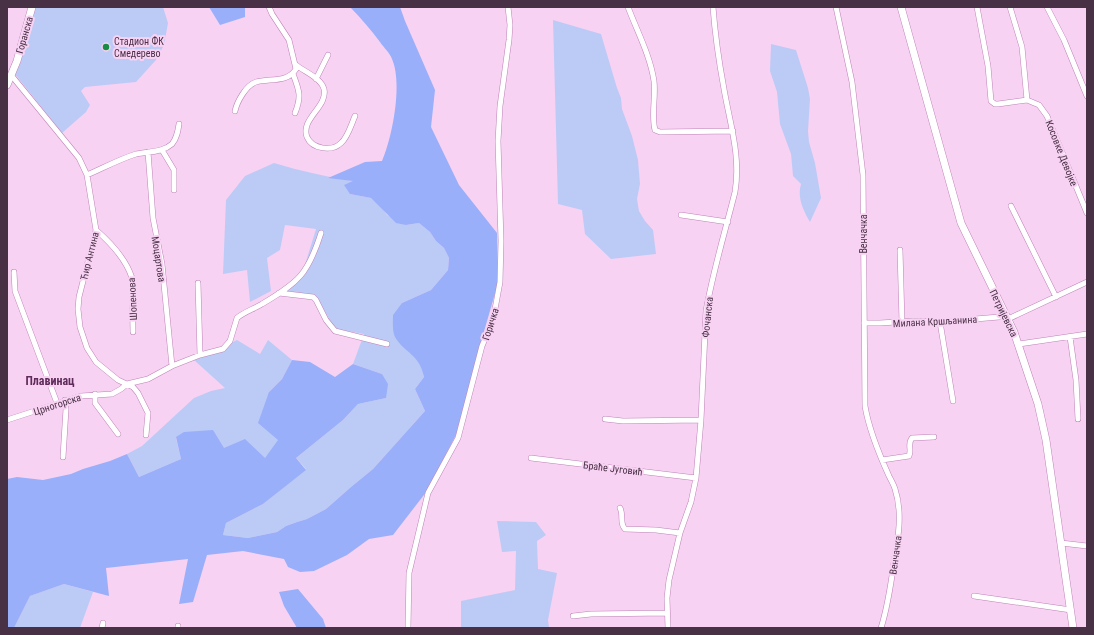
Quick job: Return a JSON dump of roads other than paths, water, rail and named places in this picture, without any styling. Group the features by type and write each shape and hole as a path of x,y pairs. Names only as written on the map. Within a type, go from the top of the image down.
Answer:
{"main road":[{"name":"Горанска","path":"7,85 19,56 32,7"},
{"name":"Петријевска","path":"900,7 960,219 974,252 1019,344 1042,420 1073,628"}],"street":[{"path":"269,7 272,14 290,40 293,60 296,66 316,79 321,84 324,93 321,103 306,126 306,134 312,144 320,148 336,147 340,145 355,116"},
{"name":"Горичка","path":"408,628 409,573 428,493 458,438 476,368 487,331 493,320 500,282 499,125 501,92 509,40 510,25 508,7"},
{"path":"628,7 645,49 653,74 655,91 654,130 660,132 733,131"},
{"name":"Фочанска","path":"668,628 667,613 669,580 680,533 691,502 696,478 706,311 712,277 728,222 738,178 737,155 722,81 713,7"},
{"name":"Венчачка","path":"836,7 852,82 862,175 865,406 872,435 896,490 898,502 899,526 882,628"},
{"path":"977,7 988,66 991,100 995,104 1026,100 1022,47 1010,7"},
{"path":"1047,7 1064,40 1087,96"},
{"path":"316,79 328,55"},
{"path":"235,111 241,96 254,84 280,79 293,74 296,66"},
{"path":"293,74 300,92 295,112"},
{"name":"Ћир Антина","path":"11,75 79,158 87,175 96,230 79,297 78,309 80,327 84,342 91,356 118,380 133,387 138,393 147,410 148,416 146,435"},
{"name":"Косовке Девојке","path":"1026,100 1039,105 1047,116 1087,213"},
{"path":"87,175 135,155 162,150 171,145 176,137 179,124"},
{"path":"162,150 174,170 174,190"},
{"name":"Моцартова","path":"148,152 153,218 162,264 172,366"},
{"path":"1011,206 1056,297"},
{"path":"680,215 728,222"},
{"name":"Шопенова","path":"96,230 117,251 127,265 131,274 133,332"},
{"name":"Црногорска","path":"7,420 65,400 81,396 95,394 106,395 116,392 128,384 153,378 172,366 200,355 223,349 230,341 237,318 296,282 306,270 321,233"},
{"path":"900,250 902,322"},
{"path":"14,272 15,291 57,403"},
{"name":"Милана Кршљанина","path":"864,323 914,321 940,322 1007,317 1056,297 1087,282"},
{"path":"198,283 200,355"},
{"path":"279,293 313,297 326,320 335,331 387,344"},
{"path":"940,322 953,401"},
{"path":"1019,344 1087,334"},
{"path":"1070,337 1076,380 1078,419"},
{"path":"95,394 95,403 118,434"},
{"path":"63,457 66,409 65,400"},
{"path":"605,419 623,421 700,420"},
{"path":"882,460 909,456 909,444 912,438 934,437"},
{"name":"Браће Југовић","path":"531,458 696,478"},
{"path":"620,508 622,512 622,524 625,529 656,530 680,533"},
{"path":"1061,543 1087,546"},
{"path":"974,596 1071,610"},
{"path":"573,616 591,614 667,613"}],"place":[{"name":"Стадион ФК Смедерево","path":"106,47"}],"district":[{"name":"Плавинац","path":"50,381"}]}
